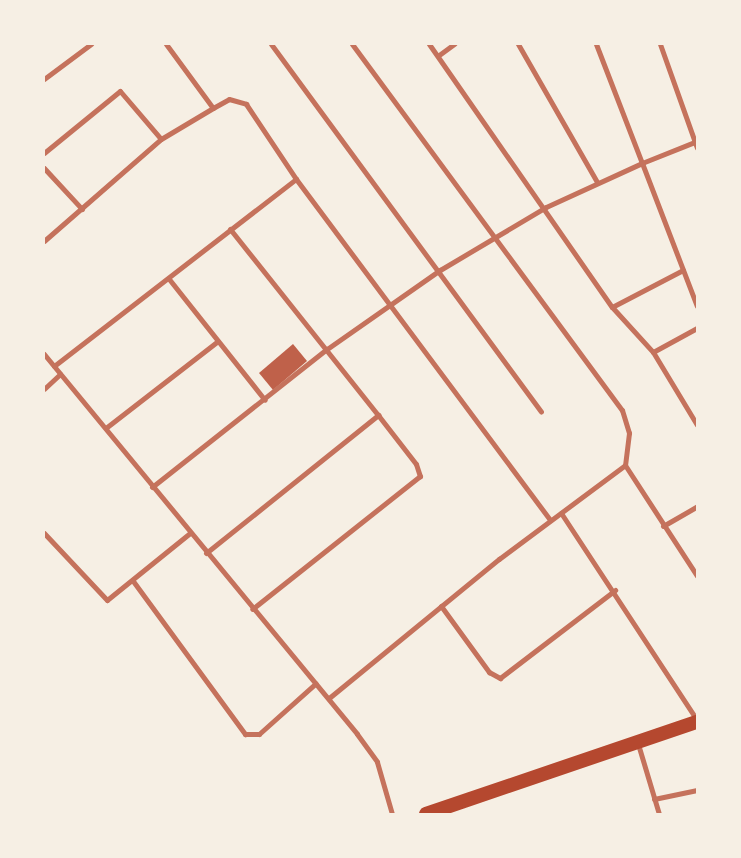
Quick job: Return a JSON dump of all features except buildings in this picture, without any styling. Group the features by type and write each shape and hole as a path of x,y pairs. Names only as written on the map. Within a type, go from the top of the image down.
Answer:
{"highway":[{"path":"426,814 460,808 697,721"}],"street":[{"path":"44,79 91,44"},
{"path":"166,44 213,108"},
{"path":"271,44 440,270 541,412"},
{"path":"352,44 492,238 622,410 629,433 625,465 662,526 697,576"},
{"path":"429,44 439,55 546,206 612,307 653,352 697,425"},
{"path":"439,55 454,44"},
{"path":"518,44 596,182"},
{"path":"596,44 697,306"},
{"path":"660,44 697,148"},
{"path":"44,153 120,91 161,139"},
{"path":"44,241 161,139 229,99 246,104 296,179 388,305 550,520"},
{"path":"152,487 328,349 440,270 546,206 596,182 696,141"},
{"path":"44,168 82,209"},
{"path":"54,366 296,179"},
{"path":"230,229 328,349 416,464 420,476 252,609"},
{"path":"612,307 683,270"},
{"path":"168,279 265,400"},
{"path":"653,352 697,328"},
{"path":"107,427 218,341"},
{"path":"44,354 107,427 152,487 252,609 329,698 377,762 392,814"},
{"path":"44,389 60,374"},
{"path":"206,553 378,415"},
{"path":"329,698 550,520 625,465"},
{"path":"662,526 697,506"},
{"path":"561,513 615,590 697,721"},
{"path":"44,533 102,598 114,598 190,533"},
{"path":"133,581 245,734 259,734 316,684"},
{"path":"441,606 489,672 500,678 615,590"},
{"path":"637,742 659,814"},
{"path":"654,799 697,790"}]}
